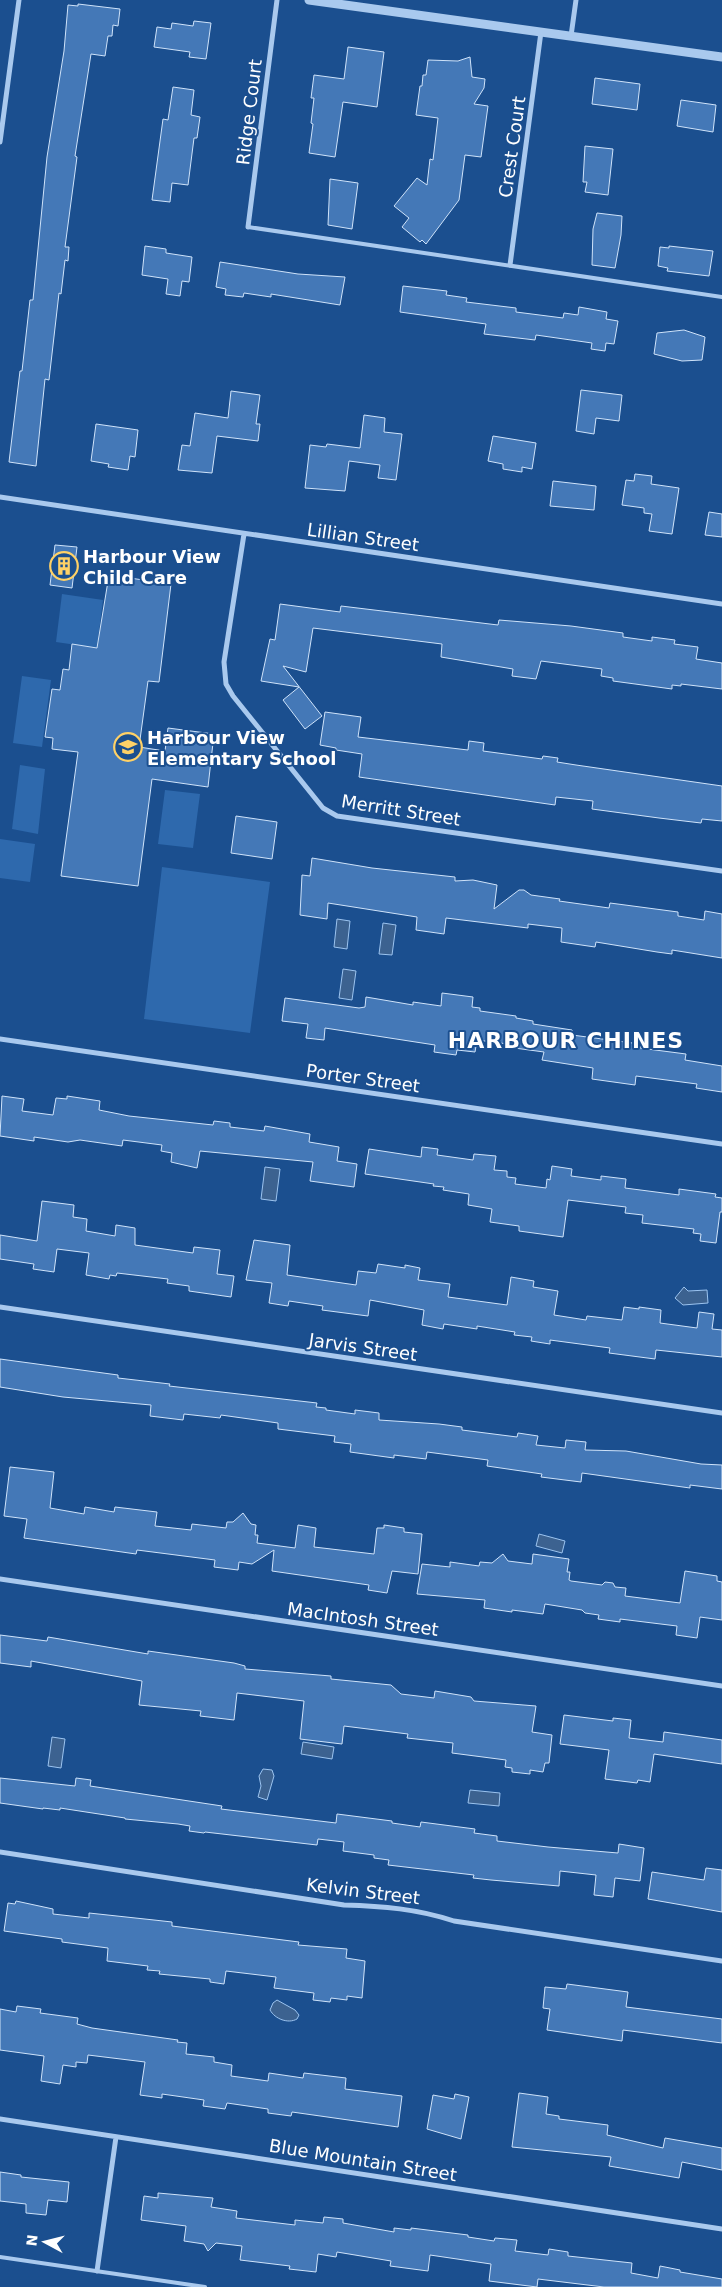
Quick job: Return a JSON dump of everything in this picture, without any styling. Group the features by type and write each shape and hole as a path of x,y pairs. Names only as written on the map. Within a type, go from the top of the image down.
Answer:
{"street":[{"path":"0,142 19,0"},
{"name":"Ridge Court","path":"248,227 277,0"},
{"path":"309,0 372,4 541,32 722,57"},
{"path":"571,36 576,0"},
{"name":"Crest Court","path":"510,264 541,32"},
{"name":"Lillian Street","path":"0,497 722,604"},
{"name":"Merritt Street","path":"244,534 224,662 226,684 233,696 324,808 337,816 722,871"},
{"name":"Porter Street","path":"0,1039 722,1144"},
{"name":"Jarvis Street","path":"0,1308 722,1413"},
{"name":"MacIntosh Street","path":"0,1579 722,1686"},
{"name":"Kelvin Street","path":"0,1852 344,1905 376,1905 427,1912 454,1921 722,1961"},
{"name":"Blue Mountain Street","path":"0,2119 722,2229"},
{"path":"97,2271 116,2137"}],"lane":[{"path":"248,227 510,264 722,297"},
{"path":"0,2257 205,2287"}],"shaded area":[{"path":"62,594 103,600 97,648 56,642"},
{"path":"22,676 51,680 42,747 13,743"},
{"path":"20,765 45,769 38,834 12,829"},
{"path":"165,790 200,794 193,848 158,844"},
{"path":"0,839 35,844 30,882 0,878"},
{"path":"162,867 270,882 250,1033 144,1019"},
{"path":"337,919 350,921 347,949 334,947"},
{"path":"383,923 396,925 392,955 379,954"},
{"path":"343,969 356,971 352,1000 339,998"},
{"path":"265,1167 280,1169 276,1201 261,1199"},
{"path":"684,1287 688,1291 707,1290 708,1303 683,1305 675,1298"},
{"path":"539,1534 565,1541 562,1553 536,1546"},
{"path":"52,1737 65,1739 61,1768 48,1766"},
{"path":"303,1742 334,1747 332,1759 301,1754"},
{"path":"263,1769 272,1770 274,1776 267,1800 258,1797 261,1786 259,1776"},
{"path":"470,1790 500,1793 499,1806 468,1803"},
{"path":"277,2000 295,2010 299,2015 297,2019 286,2021 275,2016 270,2010 273,2003"}],"building":[{"path":"78,4 120,9 118,26 113,25 112,36 108,36 105,56 91,54 75,156 77,157 65,247 69,247 68,261 65,260 61,294 59,293 49,380 45,379 36,466 9,462 30,300 33,300 47,157 64,51 68,5 78,6"},
{"path":"194,21 211,23 206,59 189,57 190,52 154,47 157,27 171,29 172,23 193,26"},
{"path":"348,47 384,52 377,107 343,102 335,157 309,153 313,124 311,123 314,98 311,98 314,75 344,79"},
{"path":"470,57 472,77 485,79 484,88 474,104 488,106 481,157 465,155 459,200 426,244 422,240 420,242 402,227 409,218 394,206 417,178 427,185 430,159 433,160 438,118 416,115 420,86 422,86 423,75 426,75 428,60 458,61"},
{"path":"595,78 640,84 637,110 592,104"},
{"path":"173,87 194,90 191,115 200,117 197,138 194,138 188,185 172,183 170,202 152,200 163,119 168,120"},
{"path":"681,100 716,105 713,132 677,126"},
{"path":"585,146 613,149 608,195 585,192 587,182 583,182"},
{"path":"330,179 358,183 352,229 328,225"},
{"path":"597,213 622,216 621,235 615,268 592,265 593,229"},
{"path":"145,246 166,249 166,253 192,257 189,282 182,281 180,296 166,294 168,279 142,275"},
{"path":"669,246 713,251 709,276 667,271 668,268 658,266 660,247 669,248"},
{"path":"220,262 298,274 345,277 340,305 271,294 271,297 244,293 243,297 225,295 226,289 216,287"},
{"path":"403,286 447,291 446,295 467,298 466,302 516,308 516,312 563,318 564,313 578,315 579,307 607,312 606,319 618,321 614,344 606,343 605,351 591,349 592,343 536,335 535,340 484,334 486,324 400,312"},
{"path":"684,330 705,337 702,360 682,361 654,354 657,333"},
{"path":"581,390 622,395 619,421 596,418 594,434 576,431"},
{"path":"231,391 260,395 256,424 260,424 258,441 217,436 212,473 178,470 182,445 190,446 195,413 228,418"},
{"path":"364,415 385,418 384,432 402,434 396,480 378,478 380,465 349,461 345,491 305,488 310,445 326,447 327,444 360,448"},
{"path":"96,424 138,430 135,457 130,456 128,470 108,467 109,464 91,461"},
{"path":"493,436 536,443 532,469 522,467 522,472 503,469 503,464 488,461"},
{"path":"635,474 652,476 651,484 679,488 672,534 649,531 652,514 644,513 644,508 622,505 626,480 634,481"},
{"path":"553,481 596,486 594,510 550,506"},
{"path":"709,512 722,514 722,537 705,535"},
{"name":"Harbour View Child Care","path":"55,545 77,547 72,588 50,585"},
{"path":"109,575 171,584 159,682 148,681 139,747 165,751 168,728 214,734 208,787 152,779 138,886 61,876 78,752 52,749 53,738 45,737 52,689 60,690 63,669 69,670 72,644 97,648"},
{"path":"280,604 340,612 341,606 498,625 499,620 571,626 623,633 623,637 652,641 652,637 675,640 674,644 698,647 696,659 722,663 722,689 681,684 681,686 672,685 672,689 613,681 613,678 601,676 602,669 541,661 536,679 512,676 513,669 441,657 442,644 313,628 306,672 283,666 322,716 305,729 283,700 299,687 261,681 270,639 275,640"},
{"path":"325,712 361,717 358,737 468,750 469,741 484,743 483,751 542,759 543,756 558,758 557,762 722,786 722,821 702,819 701,823 659,818 592,809 593,801 556,797 555,805 359,777 362,754 336,750 336,748 320,745"},
{"path":"236,816 277,822 272,859 231,853"},
{"path":"312,858 372,868 455,877 455,881 473,880 497,885 494,909 519,890 524,890 531,895 560,899 559,901 609,908 610,903 678,912 678,916 704,920 705,911 722,914 722,958 672,950 672,954 596,942 595,947 561,942 562,928 528,924 528,928 446,918 444,934 416,930 417,917 328,903 327,919 300,915 302,875 310,876"},
{"path":"442,993 473,997 472,1007 480,1008 480,1011 516,1016 516,1018 533,1021 533,1024 572,1030 572,1035 640,1044 640,1048 686,1054 685,1060 722,1066 722,1092 696,1088 697,1084 636,1076 635,1085 592,1079 593,1068 542,1060 544,1052 507,1047 508,1044 477,1040 475,1052 457,1050 456,1055 434,1052 435,1045 325,1028 324,1040 306,1038 308,1024 282,1021 285,998 359,1008 365,1007 366,997 413,1005 413,1002 441,1006"},
{"path":"2,1096 24,1099 22,1111 53,1115 56,1098 67,1099 67,1096 100,1101 99,1110 129,1116 213,1125 214,1121 230,1123 230,1127 264,1131 265,1126 310,1134 309,1142 339,1147 337,1161 357,1164 354,1187 310,1181 313,1162 200,1151 197,1168 171,1162 172,1153 161,1151 162,1145 123,1140 122,1146 80,1140 68,1142 34,1137 34,1141 0,1136"},
{"path":"422,1147 438,1149 437,1155 473,1160 474,1154 496,1156 494,1170 507,1171 507,1177 516,1178 515,1184 546,1188 547,1179 550,1180 552,1166 572,1169 571,1176 601,1180 601,1176 626,1179 625,1188 679,1195 679,1189 716,1194 715,1197 722,1198 722,1212 720,1212 716,1243 700,1241 701,1234 693,1233 694,1229 642,1223 643,1215 625,1213 626,1207 568,1200 563,1237 519,1231 519,1226 490,1222 492,1209 468,1205 469,1194 443,1190 444,1187 433,1186 434,1184 365,1174 369,1149 421,1157"},
{"path":"42,1201 74,1205 73,1217 87,1219 86,1231 115,1236 116,1225 135,1228 135,1245 193,1253 194,1247 220,1250 217,1274 234,1276 231,1297 189,1291 189,1286 167,1283 168,1279 117,1273 116,1276 110,1275 109,1279 86,1275 89,1253 57,1249 54,1272 33,1269 34,1264 0,1259 0,1235 37,1241"},
{"path":"254,1240 290,1245 287,1275 356,1285 358,1271 376,1273 378,1264 405,1268 405,1265 420,1268 418,1280 450,1284 448,1297 507,1305 511,1277 534,1281 533,1287 558,1291 554,1315 586,1320 587,1316 622,1320 624,1307 639,1309 639,1307 661,1310 660,1323 697,1328 699,1312 714,1314 712,1329 722,1330 722,1357 656,1350 655,1359 609,1353 610,1348 550,1340 550,1344 531,1341 532,1337 514,1335 515,1332 477,1326 477,1329 444,1324 443,1329 422,1325 424,1310 370,1300 368,1316 322,1310 323,1306 289,1301 288,1306 269,1303 272,1283 246,1280"},
{"path":"0,1359 118,1375 118,1378 170,1384 169,1386 317,1403 316,1407 326,1408 326,1410 355,1414 355,1410 379,1413 379,1420 439,1424 462,1427 462,1430 517,1437 518,1433 538,1436 536,1445 565,1448 566,1440 586,1442 585,1450 626,1451 701,1464 722,1465 722,1489 690,1485 690,1488 582,1473 581,1482 541,1477 542,1474 487,1466 488,1460 427,1452 426,1459 394,1455 394,1458 350,1452 351,1444 334,1442 335,1436 278,1429 278,1423 221,1415 220,1418 184,1414 183,1420 150,1416 151,1405 63,1397 0,1387"},
{"path":"10,1467 54,1472 50,1508 84,1514 85,1507 114,1512 115,1507 157,1512 155,1526 191,1530 192,1524 226,1528 227,1522 233,1522 243,1513 251,1524 256,1525 255,1535 258,1535 257,1543 295,1548 298,1525 316,1528 314,1547 374,1554 377,1528 384,1528 384,1525 404,1528 404,1532 422,1534 418,1574 392,1571 387,1593 368,1590 369,1585 272,1571 274,1550 252,1564 239,1562 238,1570 214,1567 215,1560 137,1550 136,1554 24,1538 27,1519 4,1516"},
{"path":"503,1554 508,1561 532,1564 533,1554 569,1559 567,1572 570,1572 569,1580 571,1581 602,1585 605,1582 613,1583 615,1587 626,1588 625,1596 680,1603 685,1571 717,1576 717,1581 722,1582 722,1620 700,1617 697,1638 676,1635 677,1626 620,1619 620,1622 598,1619 599,1615 585,1613 582,1610 545,1604 543,1614 512,1610 512,1612 484,1608 485,1600 417,1594 422,1564 450,1567 450,1562 479,1566 480,1562 492,1563"},
{"path":"0,1635 47,1641 48,1637 148,1654 148,1651 234,1663 245,1666 245,1669 331,1676 331,1679 391,1685 401,1694 434,1698 435,1691 471,1697 474,1701 536,1706 532,1732 552,1735 549,1763 545,1763 543,1772 530,1770 530,1774 512,1772 512,1768 505,1767 506,1760 452,1753 453,1743 407,1738 408,1734 344,1726 342,1744 300,1739 304,1701 237,1693 234,1720 200,1716 201,1711 139,1705 142,1681 31,1661 31,1667 0,1663"},
{"path":"564,1715 613,1721 613,1718 631,1720 629,1738 663,1742 664,1732 722,1740 722,1764 654,1754 650,1782 638,1780 637,1783 605,1779 609,1750 560,1744"},
{"path":"0,1778 75,1786 76,1778 91,1780 90,1786 222,1806 221,1809 336,1823 337,1814 392,1821 392,1823 420,1827 421,1822 475,1829 474,1833 497,1836 497,1841 548,1847 618,1853 619,1844 644,1848 640,1881 615,1878 613,1897 594,1895 596,1875 560,1871 559,1886 473,1878 474,1875 388,1865 389,1860 374,1858 374,1855 343,1851 344,1842 318,1839 317,1845 204,1833 189,1831 190,1826 178,1824 125,1819 60,1808 60,1810 43,1809 0,1803"},
{"path":"706,1868 722,1870 722,1912 648,1899 652,1872 704,1880"},
{"path":"16,1901 53,1909 53,1914 89,1918 89,1913 172,1922 172,1926 299,1942 298,1945 347,1949 346,1958 365,1961 362,1998 347,1996 347,2000 331,1998 330,2002 313,2000 314,1993 274,1988 276,1977 226,1971 224,1984 210,1982 210,1979 159,1974 160,1971 147,1970 148,1966 107,1961 108,1948 4,1931 8,1903 15,1904"},
{"path":"567,1984 628,1992 626,2007 722,2019 722,2043 623,2030 622,2041 547,2030 550,2009 543,2008 545,1987 566,1989"},
{"path":"17,2006 41,2009 40,2013 78,2018 77,2024 92,2028 178,2040 177,2042 187,2043 186,2054 214,2057 214,2062 232,2065 231,2076 268,2081 269,2073 303,2078 304,2073 346,2078 345,2089 402,2096 398,2127 292,2112 291,2116 268,2113 268,2109 227,2103 225,2109 203,2106 204,2100 162,2094 162,2098 140,2095 145,2062 88,2055 87,2063 76,2062 76,2067 63,2065 60,2084 41,2081 44,2056 0,2050 0,2009 16,2012"},
{"path":"519,2093 548,2097 546,2114 559,2116 559,2119 608,2125 607,2135 663,2148 665,2138 722,2148 722,2170 682,2162 679,2178 609,2166 611,2157 512,2147"},
{"path":"455,2094 469,2097 461,2139 427,2129 433,2095 454,2099"},
{"path":"0,2172 21,2175 21,2177 69,2182 67,2202 48,2200 46,2215 26,2213 26,2204 0,2201"},
{"path":"158,2193 213,2198 211,2207 237,2211 236,2218 295,2225 295,2220 323,2223 324,2217 343,2219 343,2223 394,2232 394,2228 411,2230 411,2228 468,2235 468,2237 494,2241 495,2238 517,2240 515,2251 548,2255 549,2249 568,2252 568,2256 632,2263 631,2273 658,2278 660,2266 680,2270 680,2272 722,2279 722,2287 604,2287 538,2279 537,2287 489,2281 491,2264 430,2255 428,2271 390,2266 391,2261 337,2252 336,2257 318,2254 316,2272 289,2269 290,2266 240,2260 242,2246 216,2243 208,2251 204,2244 184,2241 186,2226 141,2220 144,2196 158,2198"}],"place":[{"name":"Harbour View Child Care","path":"64,566"},
{"name":"Harbour View Elementary School","path":"128,747"}],"district":[{"name":"HARBOUR CHINES","path":"566,1040"}]}
